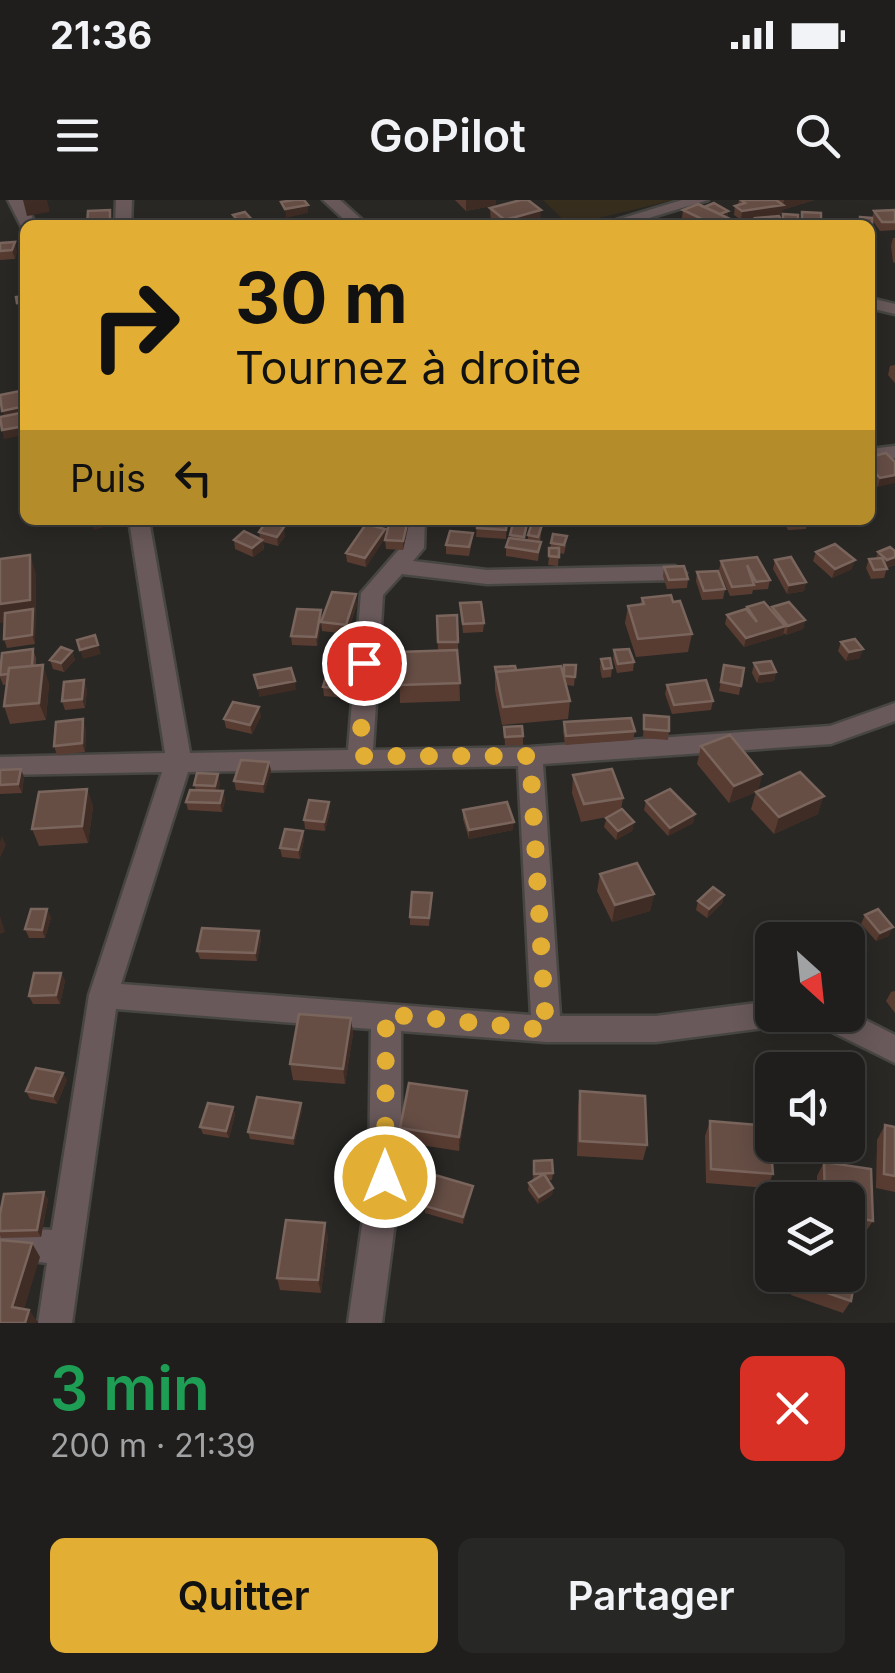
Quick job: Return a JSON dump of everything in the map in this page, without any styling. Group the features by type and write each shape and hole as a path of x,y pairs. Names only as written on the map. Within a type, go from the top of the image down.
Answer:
{"street":[{"path":"331,200 354,220"},
{"path":"626,220 700,200"},
{"path":"55,1323 103,995 178,760 140,525"},
{"path":"360,756 372,593 414,548 415,525"},
{"path":"394,566 487,577 675,573"},
{"path":"0,766 360,756 530,756 831,735 895,712"},
{"path":"530,756 546,1030"},
{"path":"103,995 386,1014 546,1030 656,1028 755,1016"},
{"path":"365,1323 385,1177 386,1014"},
{"path":"860,1032 895,1050"},
{"path":"0,1245 6,1242 63,1248"}],"shaded area":[{"path":"543,200 674,200 590,220 564,220"}],"building":[{"path":"304,200 308,205 285,209 281,202"},
{"path":"528,200 541,210 505,220 490,208"},
{"path":"741,200 776,200 783,205 742,211 735,206 745,203"},
{"path":"714,203 728,211 720,214 704,207"},
{"path":"698,204 728,218 696,220 700,218 683,210"},
{"path":"110,210 110,220 87,220 88,211"},
{"path":"895,210 895,222 882,222 874,211"},
{"path":"245,212 252,220 238,220 233,215"},
{"path":"802,212 821,213 821,220 802,220"},
{"path":"783,214 798,215 798,220 783,220"},
{"path":"779,216 781,220 756,220"},
{"path":"15,242 12,250 0,251 0,243"},
{"path":"20,391 20,407 2,411 0,395"},
{"path":"20,413 20,427 2,430 0,417"},
{"path":"886,453 895,462 895,475 880,478 875,473 875,456"},
{"path":"264,525 284,527 277,537 259,532"},
{"path":"365,525 385,529 365,558 346,553"},
{"path":"389,525 407,525 403,541 385,540"},
{"path":"477,525 506,525 506,530"},
{"path":"512,525 527,525 524,537 510,535"},
{"path":"531,525 542,525 538,537 528,535"},
{"path":"244,531 262,540 252,548 234,540"},
{"path":"450,531 473,533 469,547 446,545"},
{"path":"553,534 567,536 564,545 551,543"},
{"path":"509,538 541,542 538,552 506,547"},
{"path":"835,544 855,560 835,569 816,552"},
{"path":"890,547 895,557 887,560 878,552"},
{"path":"549,548 559,548 559,557 549,556"},
{"path":"30,555 30,600 0,604 0,559"},
{"path":"757,557 770,580 756,582 747,565 754,585 732,587 721,561"},
{"path":"791,557 806,582 789,585 775,560"},
{"path":"882,558 887,569 874,570 869,559"},
{"path":"684,566 688,579 669,580 664,567"},
{"path":"718,571 725,589 704,591 697,572"},
{"path":"332,592 356,594 346,625 321,622"},
{"path":"671,595 673,602 680,601 692,634 638,639 628,606 644,604 642,598"},
{"path":"481,602 484,623 463,624 460,603"},
{"path":"764,602 785,626 746,638 727,615 746,609 757,622 747,607"},
{"path":"789,602 805,620 788,626 772,607"},
{"path":"33,609 32,635 4,639 5,613"},
{"path":"297,609 321,610 316,637 291,636"},
{"path":"457,615 458,642 438,642 437,616"},
{"path":"95,635 98,645 80,650 77,640"},
{"path":"855,639 863,649 849,652 841,642"},
{"path":"61,647 72,651 61,663 50,660"},
{"path":"33,649 32,666 9,668 8,674 0,675 2,653"},
{"path":"629,649 634,662 618,664 614,650"},
{"path":"457,650 460,683 400,685 399,652"},
{"path":"332,655 353,656 344,689 323,687"},
{"path":"610,658 612,668 604,669 601,659"},
{"path":"771,661 776,672 760,674 754,663"},
{"path":"43,665 39,703 4,706 9,668"},
{"path":"564,665 576,665 575,677 564,676"},
{"path":"724,665 744,668 741,686 721,682"},
{"path":"515,666 516,670 496,672 495,667"},
{"path":"561,666 570,701 503,707 496,672"},
{"path":"291,668 295,681 258,688 254,675"},
{"path":"84,680 82,699 62,701 64,682"},
{"path":"706,680 713,701 674,705 667,685"},
{"path":"233,702 259,707 250,725 224,719"},
{"path":"644,715 669,717 669,731 644,729"},
{"path":"631,718 635,731 566,736 564,722"},
{"path":"83,719 82,743 54,746 56,722"},
{"path":"522,726 523,736 505,737 504,727"},
{"path":"730,735 762,774 734,786 701,746"},
{"path":"241,760 269,762 263,784 234,781"},
{"path":"21,769 18,784 0,785 0,770"},
{"path":"612,769 623,798 584,804 573,775"},
{"path":"800,772 824,796 779,817 756,792"},
{"path":"197,773 218,774 215,786 194,785"},
{"path":"87,789 82,826 32,829 39,792"},
{"path":"670,789 695,814 670,828 646,801"},
{"path":"190,790 223,791 220,803 186,802"},
{"path":"309,800 329,802 324,822 304,820"},
{"path":"507,802 514,822 469,830 463,810"},
{"path":"622,809 634,822 618,831 606,818"},
{"path":"285,829 303,831 298,850 280,848"},
{"path":"637,863 654,894 615,905 600,874"},
{"path":"713,887 724,895 709,909 698,901"},
{"path":"412,892 432,893 429,918 410,917"},
{"path":"31,909 47,909 42,930 25,929"},
{"path":"878,909 893,927 880,933 865,915"},
{"path":"202,928 259,931 255,953 197,951"},
{"path":"34,973 61,973 56,995 29,996"},
{"path":"299,1014 351,1018 343,1069 290,1064"},
{"path":"36,1068 63,1073 53,1096 26,1091"},
{"path":"409,1083 467,1091 459,1137 400,1128"},
{"path":"580,1091 645,1096 647,1145 580,1141"},
{"path":"257,1097 301,1103 293,1138 248,1132"},
{"path":"208,1103 233,1107 226,1131 200,1127"},
{"path":"710,1121 755,1125 755,1162 772,1162 773,1174 711,1169"},
{"path":"885,1125 895,1127 895,1176 884,1174"},
{"path":"552,1160 553,1173 534,1174 534,1161"},
{"path":"824,1162 871,1169 873,1221 865,1219 865,1182 825,1182"},
{"path":"544,1174 553,1188 539,1197 529,1183"},
{"path":"435,1175 473,1186 463,1217 425,1206"},
{"path":"44,1192 37,1230 0,1231 4,1194"},
{"path":"286,1220 325,1223 318,1280 277,1278"},
{"path":"0,1240 32,1243 12,1307 29,1310 25,1323 0,1323"},
{"path":"824,1292 853,1292 851,1301"}],"route":[{"path":"364,663 360,756 530,756 546,1030 386,1014 385,1177"}]}
